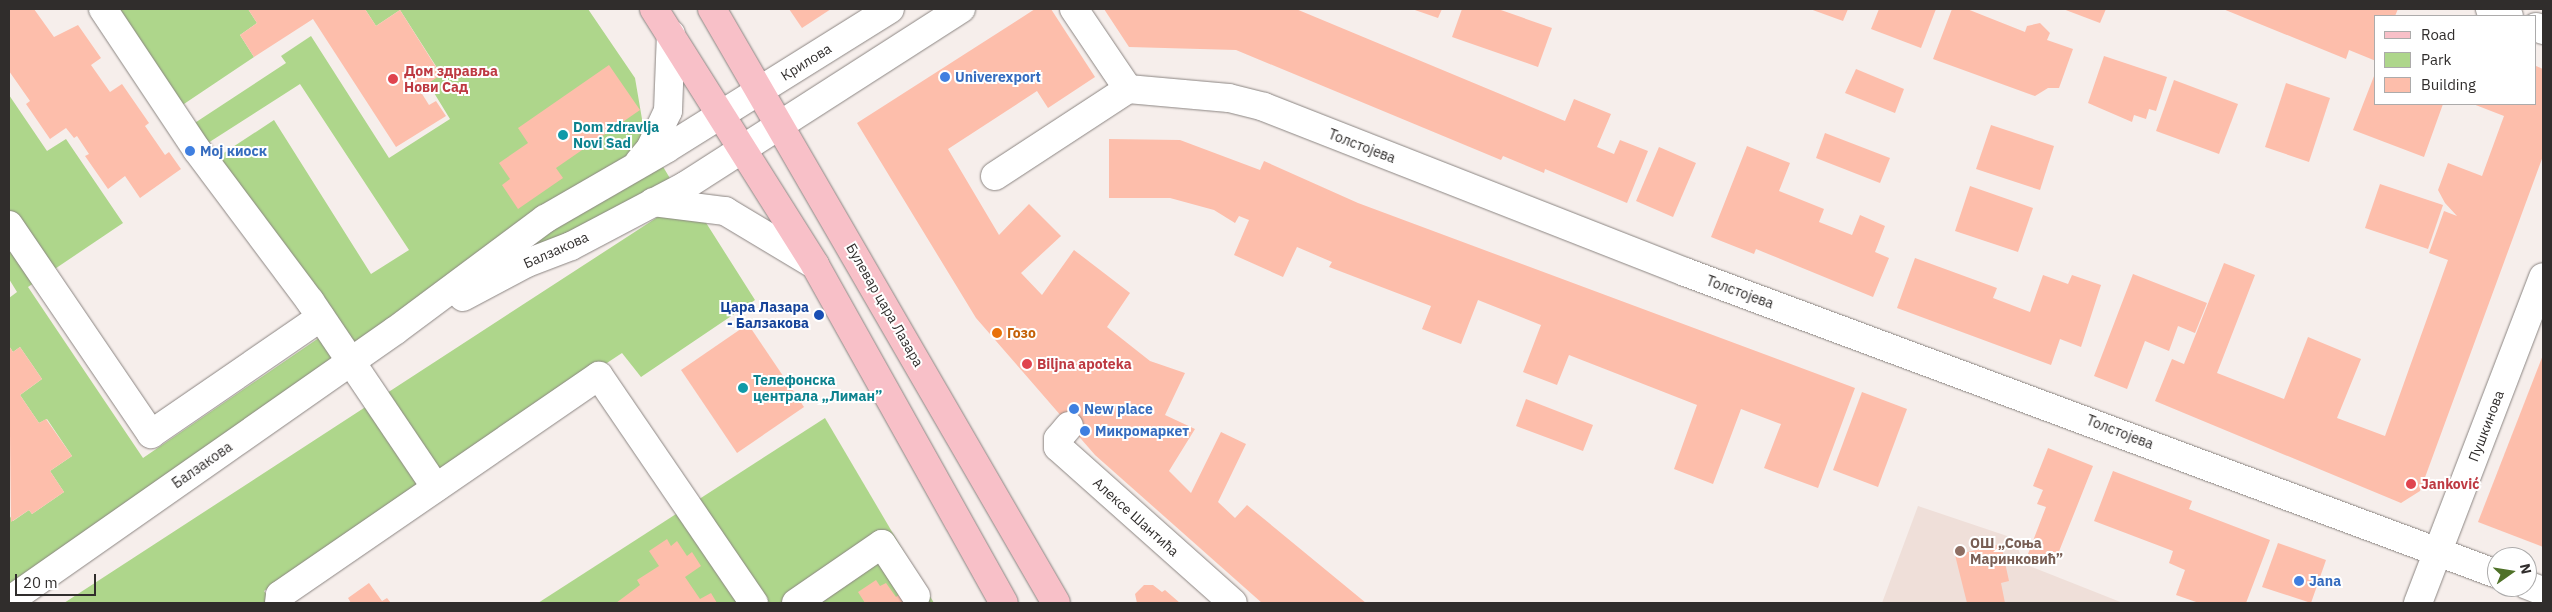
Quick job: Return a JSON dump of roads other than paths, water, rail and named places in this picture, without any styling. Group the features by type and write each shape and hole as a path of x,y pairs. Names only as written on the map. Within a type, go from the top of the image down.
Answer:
{"main road":[{"path":"654,9 815,265 1004,603"},
{"name":"Булевар цара Лазара","path":"712,9 1056,603"}],"street":[{"path":"103,9 197,150 321,317 436,488"},
{"name":"Крилова","path":"666,149 890,9"},
{"path":"743,149 961,9"},
{"path":"995,176 1128,89 1074,9"},
{"path":"2490,9 2506,15"},
{"path":"632,170 650,150 668,111 671,34"},
{"name":"Толстојева","path":"1128,89 1229,98 1264,108 1685,272 2487,570"},
{"name":"Балзакова","path":"9,601 396,330 546,219 666,149"},
{"name":"Балзакова","path":"396,330 527,263 571,246 689,184 743,149"},
{"path":"652,202 726,211 815,265"},
{"path":"9,225 152,434 321,317"},
{"name":"Пушкинова","path":"2418,603 2543,277"},
{"path":"279,603 280,595 599,376 754,603"},
{"name":"Алексе Шантића","path":"1069,426 1058,440 1058,447 1233,603"},
{"path":"796,603 882,544 916,596"}],"place":[{"name":"Univerexport","path":"945,77"},
{"name":"Дом здравља Нови Сад","path":"393,79"},
{"name":"Dom zdravlja Novi Sad","path":"563,135"},
{"name":"Мој киоск","path":"190,151"},
{"name":"Цара Лазара - Балзакова","path":"819,315"},
{"name":"Гозо","path":"997,333"},
{"name":"Biljna apoteka","path":"1027,364"},
{"name":"Телефонска централа „Лиман”","path":"743,388"},
{"name":"New place","path":"1074,409"},
{"name":"Микромаркет","path":"1085,431"},
{"name":"Janković","path":"2411,484"},
{"name":"ОШ „Соња Маринковић”","path":"1960,551"},
{"name":"Jana","path":"2299,581"}]}
